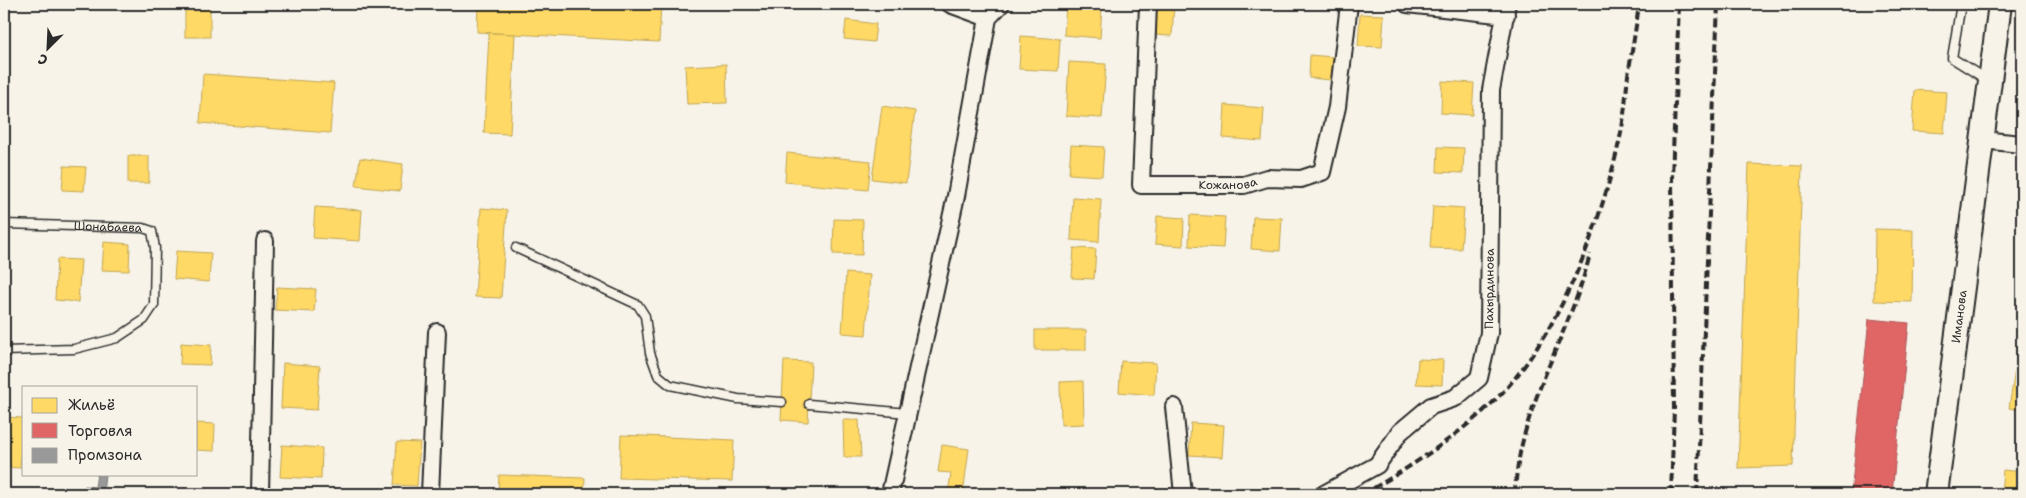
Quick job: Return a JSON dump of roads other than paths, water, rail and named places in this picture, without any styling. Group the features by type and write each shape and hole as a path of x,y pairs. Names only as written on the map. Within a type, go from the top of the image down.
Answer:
{"main road":[{"name":"Иманова","path":"1936,494 2000,4"}],"street":[{"path":"950,4 988,18"},
{"path":"890,494 956,196 988,18 1000,4"},
{"name":"Кожанова","path":"1148,4 1141,185 1244,185 1267,178 1301,179 1322,172 1337,107 1349,4"},
{"path":"1407,4 1506,9"},
{"name":"Пахырдинова","path":"1324,494 1377,464 1400,432 1430,406 1455,398 1479,378 1489,333 1491,90 1506,9"},
{"path":"1982,140 2022,144"},
{"path":"260,494 265,241"},
{"path":"430,494 437,332"},
{"path":"1174,407 1183,494"}],"lane":[{"path":"1960,4 1952,58 1989,82"},
{"name":"Шонабаева","path":"4,224 143,228 152,231 155,248 154,305 144,320 117,338 74,349 4,351"},
{"path":"516,248 638,305 644,316 650,353 658,375 670,385 738,399 782,402"},
{"path":"809,404 908,413"}],"railway":[{"path":"1363,494 1429,453 1490,405 1515,378 1537,347 1557,313 1591,238 1614,163 1622,128 1639,4"},
{"path":"1671,494 1674,408 1672,177 1679,4"},
{"path":"1697,494 1718,4"},
{"path":"1515,494 1518,462 1525,432 1546,372 1581,284 1590,254"}]}
